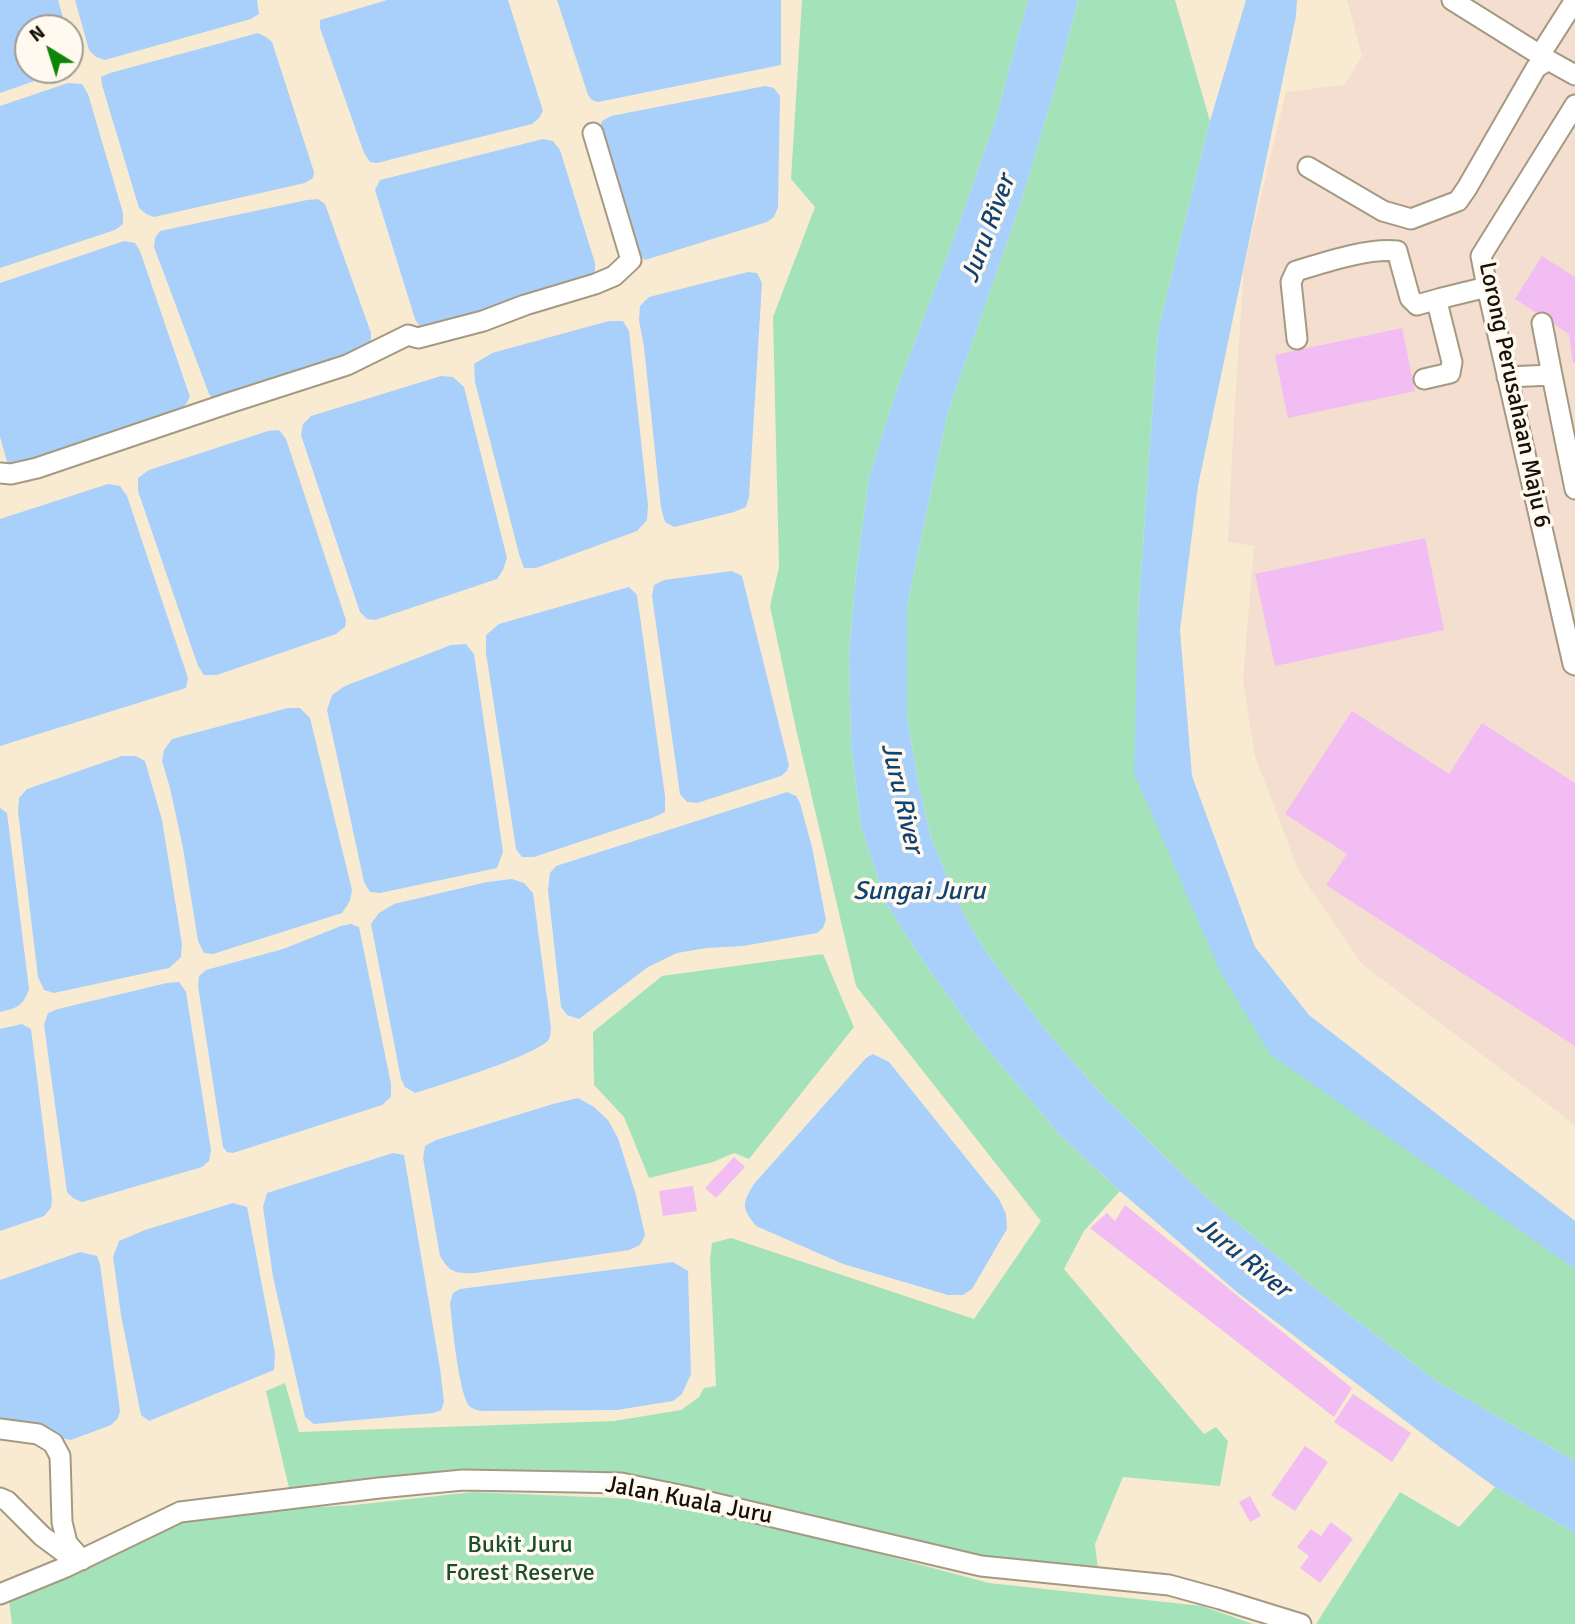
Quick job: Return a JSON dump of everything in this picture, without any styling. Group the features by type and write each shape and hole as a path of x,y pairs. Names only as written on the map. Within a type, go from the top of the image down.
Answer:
{"street":[{"path":"1452,0 1575,75"},
{"path":"1308,167 1383,211 1412,219 1458,201 1575,0"},
{"name":"Lorong Perusahaan Maju 6","path":"1573,111 1481,256 1575,665"},
{"path":"0,473 11,474 37,468 346,365 408,335 418,338 484,321 614,276 631,260 593,133"},
{"path":"1297,339 1291,282 1296,271 1321,264 1382,250 1397,251 1410,298 1417,305 1487,287"},
{"path":"1424,379 1450,373 1451,362 1438,306 1442,298"},
{"path":"1542,323 1575,489"},
{"path":"1507,377 1552,375"},
{"path":"0,1429 38,1434 53,1443 61,1455 62,1522 66,1543 79,1561"},
{"name":"Jalan Kuala Juru","path":"0,1594 79,1561 180,1512 463,1480 621,1483 981,1566 1169,1585 1301,1624"},
{"path":"0,1498 8,1501 42,1536 79,1561"}],"shaded area":[{"path":"1347,0 1575,0 1575,1125 1362,964 1299,872 1255,756 1243,680 1254,546 1228,542 1244,267 1286,92 1344,85 1362,56"}],"green space":[{"path":"802,0 1028,0 995,122 900,380 869,477 849,655 851,743 861,826 886,903 923,961 980,1040 1059,1134 1120,1191 1084,1231 1064,1269 1204,1434 1216,1427 1228,1441 1220,1486 1123,1477 1095,1544 1098,1570 980,1555 620,1474 460,1469 289,1488 266,1391 285,1383 299,1432 614,1421 681,1410 699,1397 704,1388 716,1386 710,1260 712,1243 731,1238 974,1319 1041,1221 856,986 770,606 779,567 773,317 815,207 791,179"},
{"path":"1078,0 1175,0 1210,121 1158,331 1138,616 1220,971 1575,1269 1575,1461 1436,1381 1321,1293 1205,1196 1104,1097 1047,1032 986,952 963,913 931,838 907,718 907,605 947,415 1021,202"},
{"path":"823,954 854,1027 749,1159 734,1153 713,1162 649,1178 624,1117 594,1085 593,1032 662,976"},
{"path":"1495,1487 1575,1533 1575,1624 1316,1624 1400,1492 1459,1527"},
{"name":"Bukit Juru Forest Reserve","path":"474,1492 635,1499 809,1535 989,1583 1202,1606 1253,1624 12,1624 9,1601 187,1519"}],"water":[{"path":"0,0 58,0 62,14 14,14 14,84 26,84 0,93"},
{"path":"75,0 257,0 259,14 251,19 105,60 96,57 89,50 84,32 84,14 79,14"},
{"path":"387,0 508,0 543,111 539,118 532,124 377,163 370,162 364,153 320,28 320,20"},
{"path":"557,0 781,0 781,65 598,102 588,95"},
{"name":"Sungai Juru","path":"1028,0 1078,0 1021,202 947,415 907,605 907,718 931,838 963,913 986,952 1047,1032 1104,1097 1205,1196 1321,1293 1436,1381 1575,1461 1575,1533 1495,1487 1437,1445 1238,1293 1120,1191 1059,1134 980,1040 923,961 886,903 861,826 851,743 849,655 869,477 900,380 995,122"},
{"path":"1246,0 1297,0 1296,16 1198,486 1180,630 1192,776 1255,947 1309,1015 1575,1221 1575,1269 1270,1054 1220,971 1134,773 1138,616 1158,331 1210,121"},
{"path":"258,33 272,42 314,172 313,178 305,183 154,217 146,214 139,208 101,77"},
{"path":"65,84 82,84 88,94 123,213 123,224 115,230 0,268 0,106"},
{"path":"765,86 774,88 780,96 778,207 774,217 767,222 645,260 638,252 599,133 602,121 611,116"},
{"path":"543,139 553,141 560,150 595,263 595,271 588,278 430,329 420,327 415,319 375,190 380,180"},
{"path":"318,199 325,204 371,339 365,349 214,400 209,394 154,247 155,238 160,231"},
{"path":"124,241 135,243 140,251 190,397 179,411 16,466 8,465 0,437 0,283"},
{"path":"748,272 757,273 762,283 749,497 746,507 734,512 674,527 665,522 661,508 639,320 640,306 649,297"},
{"path":"609,321 623,321 629,331 648,505 647,520 637,531 536,568 524,568 475,382 474,364 492,353"},
{"path":"441,376 453,377 464,387 507,558 497,579 375,620 367,619 360,612 301,435 303,424 311,416"},
{"path":"279,430 286,439 346,620 345,627 336,634 217,675 204,675 198,666 138,491 138,478 149,470 268,431"},
{"path":"108,484 120,486 127,496 188,678 186,688 0,746 0,519"},
{"path":"732,571 742,576 789,765 781,776 697,803 687,802 680,794 652,596 654,585 664,580"},
{"path":"629,587 637,595 665,812 534,857 522,857 516,849 486,653 486,635 499,624"},
{"path":"466,644 474,654 503,852 497,868 380,893 370,892 364,882 327,710 332,695 345,686 451,645"},
{"path":"288,708 300,708 310,718 352,890 350,901 342,913 213,954 204,953 198,941 183,848 162,761 164,750 172,739"},
{"path":"122,756 136,756 145,761 162,820 182,944 181,957 169,968 54,993 44,990 38,977 18,811 19,798 27,789"},
{"path":"787,792 796,796 800,803 812,847 826,920 823,928 817,933 743,946 677,953 648,967 579,1019 567,1015 561,1007 548,890 550,873 556,866"},
{"path":"0,808 7,813 29,989 18,1006 0,1012"},
{"path":"512,879 524,883 533,893 551,1028 550,1038 528,1053 509,1061 415,1093 405,1087 401,1079 371,924 379,913 394,904 487,882"},
{"path":"351,924 359,927 391,1084 391,1097 382,1105 233,1153 227,1152 223,1147 198,986 199,976 206,970 283,949"},
{"path":"179,982 186,992 211,1150 209,1161 202,1167 82,1202 73,1198 67,1192 44,1025 48,1013"},
{"path":"22,1024 31,1029 52,1198 51,1208 44,1216 0,1231 0,1029"},
{"path":"873,1054 889,1062 999,1199 1006,1214 1007,1229 972,1289 963,1295 948,1295 843,1264 756,1226 746,1210 745,1201 754,1184 866,1058"},
{"path":"578,1098 594,1107 608,1120 618,1138 645,1235 640,1245 629,1250 475,1273 458,1273 450,1269 440,1256 423,1158 425,1146 436,1140"},
{"path":"393,1153 404,1155 444,1402 441,1410 434,1413 314,1424 305,1417 273,1277 263,1207 267,1193"},
{"path":"233,1203 247,1207 275,1353 274,1370 149,1421 141,1415 121,1315 113,1257 119,1241 145,1230"},
{"path":"80,1252 97,1256 100,1264 120,1411 118,1418 111,1425 71,1440 0,1426 0,1280"},
{"path":"673,1262 688,1271 691,1374 682,1394 673,1401 617,1410 481,1411 470,1407 463,1389 457,1358 450,1303 453,1293 460,1289"}],"building":[{"path":"1542,256 1575,277 1575,363 1569,334 1515,299"},
{"path":"1402,328 1415,391 1288,418 1275,355"},
{"path":"1425,538 1444,630 1275,666 1255,574"},
{"path":"1352,711 1449,774 1482,723 1575,783 1575,1046 1326,885 1347,854 1285,814"},
{"path":"734,1157 745,1167 716,1198 705,1188"},
{"path":"693,1186 697,1211 663,1216 659,1191"},
{"path":"1125,1205 1352,1388 1334,1417 1090,1228 1107,1213 1115,1221"},
{"path":"1353,1394 1411,1433 1392,1462 1334,1422"},
{"path":"1305,1446 1328,1462 1295,1511 1271,1495"},
{"path":"1250,1496 1261,1516 1250,1522 1239,1502"},
{"path":"1331,1522 1353,1539 1320,1583 1300,1568 1309,1556 1297,1547 1311,1529 1321,1536"}],"water label":[{"name":"Juru River","path":"989,229"},
{"name":"Juru River","path":"901,798"},
{"name":"Juru River","path":"1243,1258"}]}
